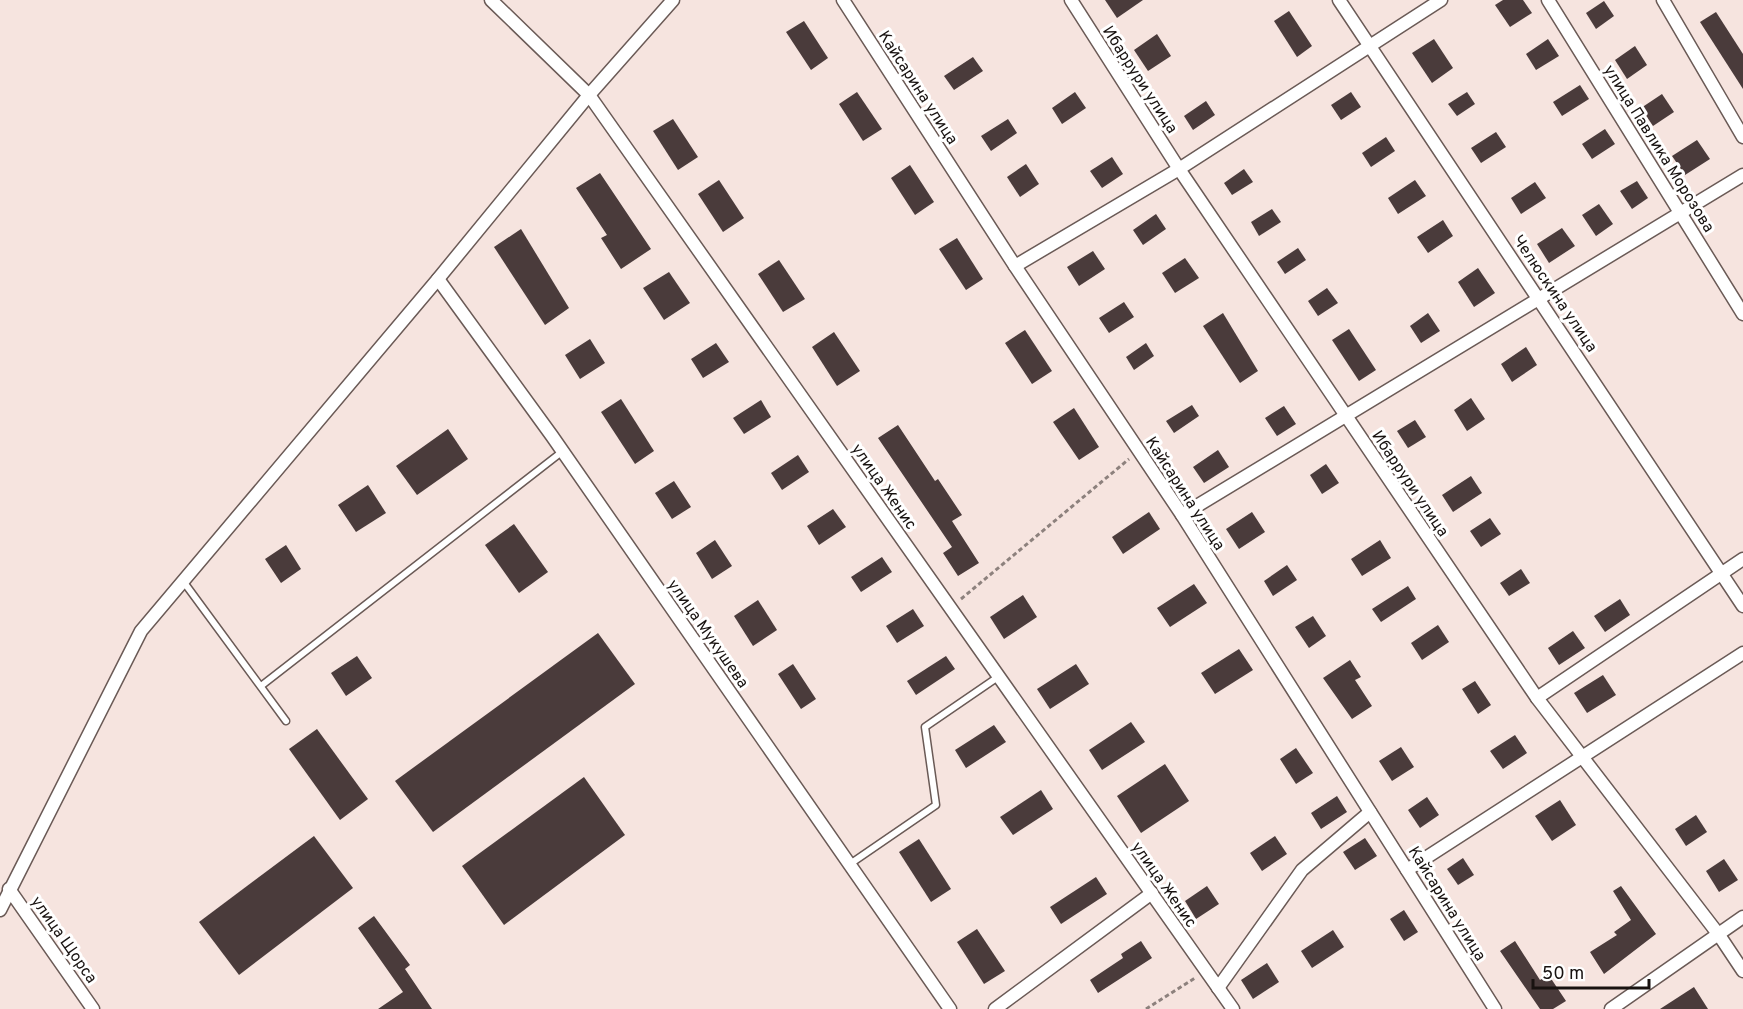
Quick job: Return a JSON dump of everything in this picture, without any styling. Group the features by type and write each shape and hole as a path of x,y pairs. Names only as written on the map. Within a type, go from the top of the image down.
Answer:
{"street":[{"name":"улица Женис","path":"491,0 590,94 1233,1009"},
{"path":"0,910 141,631 438,279 590,94 674,0"},
{"name":"Кайсарина улица","path":"843,0 1015,266 1182,515 1495,1009"},
{"name":"Ибаррури улица","path":"1071,0 1179,169 1537,698 1719,935 1743,971"},
{"name":"Челюскина улица","path":"1339,0 1743,606"},
{"path":"1015,266 1179,169 1441,0"},
{"name":"улица Павлика Морозова","path":"1548,0 1743,314"},
{"path":"1663,0 1743,137"},
{"path":"1182,515 1345,414 1682,214 1743,175"},
{"name":"улица Мукушева","path":"438,279 563,452 950,1009"},
{"path":"1537,698 1743,560"},
{"path":"1407,870 1743,653"},
{"path":"1218,988 1302,870 1370,812"},
{"name":"улица Щорса","path":"9,889 93,1009"},
{"path":"995,1009 1152,893"},
{"path":"1611,1009 1743,917"}],"lane":[{"path":"261,686 563,452"},
{"path":"182,580 286,721"},
{"path":"850,864 936,805 925,727 999,676"}],"path":[{"path":"951,608 1139,451"},
{"path":"1146,1009 1206,971"}],"building":[{"path":"1105,0 1143,0 1117,18"},
{"path":"1503,0 1523,0 1532,13 1510,27 1495,5"},
{"path":"1604,1 1614,16 1596,29 1586,13"},
{"path":"1289,11 1312,46 1297,57 1274,21"},
{"path":"1716,12 1743,54 1743,89 1700,22"},
{"path":"804,21 828,58 811,70 786,32"},
{"path":"1157,34 1171,56 1148,71 1134,50"},
{"path":"1434,39 1453,68 1432,83 1412,53"},
{"path":"1548,39 1559,56 1536,70 1526,54"},
{"path":"1635,46 1647,65 1627,79 1615,60"},
{"path":"973,57 983,71 954,90 944,76"},
{"path":"1580,85 1589,99 1562,116 1553,102"},
{"path":"857,92 882,129 863,141 839,104"},
{"path":"1075,92 1086,108 1062,124 1052,108"},
{"path":"1351,92 1361,107 1341,120 1331,105"},
{"path":"1467,92 1475,104 1457,116 1448,104"},
{"path":"1662,94 1674,112 1653,126 1641,108"},
{"path":"1206,101 1215,115 1193,130 1184,116"},
{"path":"673,119 698,157 678,170 653,131"},
{"path":"1008,119 1017,133 991,151 981,136"},
{"path":"1605,129 1615,144 1592,159 1582,144"},
{"path":"1496,132 1506,147 1481,163 1471,148"},
{"path":"1386,137 1395,151 1371,167 1362,153"},
{"path":"1697,140 1710,159 1685,175 1672,156"},
{"path":"1112,157 1123,174 1102,188 1090,171"},
{"path":"1026,164 1039,184 1020,197 1007,177"},
{"path":"910,165 934,202 915,215 891,178"},
{"path":"1244,169 1253,182 1232,195 1224,183"},
{"path":"600,173 651,249 621,269 601,238 607,235 576,188"},
{"path":"719,180 744,218 723,232 698,194"},
{"path":"1415,180 1426,196 1398,214 1388,198"},
{"path":"1637,181 1648,198 1632,209 1620,191"},
{"path":"1535,182 1546,198 1521,214 1511,198"},
{"path":"1599,204 1613,224 1596,236 1582,215"},
{"path":"1272,209 1281,222 1259,236 1251,222"},
{"path":"1156,214 1166,229 1143,245 1133,230"},
{"path":"1443,220 1453,236 1428,253 1417,237"},
{"path":"1562,228 1575,246 1549,263 1537,244"},
{"path":"521,229 569,308 545,325 494,247"},
{"path":"957,238 983,279 966,290 939,249"},
{"path":"1298,248 1306,260 1285,274 1277,262"},
{"path":"1093,251 1105,269 1079,286 1067,267"},
{"path":"1185,258 1199,278 1175,293 1162,273"},
{"path":"779,260 805,299 783,312 758,274"},
{"path":"1478,268 1495,293 1474,307 1458,282"},
{"path":"669,272 690,303 664,320 643,288"},
{"path":"1327,288 1338,303 1318,316 1308,301"},
{"path":"1124,302 1134,317 1109,333 1099,318"},
{"path":"1223,313 1258,371 1240,383 1203,326"},
{"path":"1428,313 1440,331 1421,343 1410,326"},
{"path":"1349,329 1376,370 1359,381 1332,340"},
{"path":"1025,330 1052,371 1032,384 1005,343"},
{"path":"834,332 860,371 837,386 812,347"},
{"path":"590,339 605,363 580,379 565,355"},
{"path":"716,343 729,362 703,378 691,359"},
{"path":"1146,343 1154,356 1134,370 1126,357"},
{"path":"1526,347 1537,365 1512,382 1501,364"},
{"path":"1471,398 1485,419 1467,431 1454,410"},
{"path":"621,399 654,451 635,464 601,412"},
{"path":"761,400 771,417 744,434 733,418"},
{"path":"1192,405 1199,416 1174,433 1166,421"},
{"path":"1284,406 1296,424 1277,436 1265,418"},
{"path":"1074,408 1099,447 1079,460 1053,422"},
{"path":"1415,420 1426,437 1408,448 1397,431"},
{"path":"898,425 935,481 938,479 962,515 952,521 979,563 958,576 943,553 952,547 878,438"},
{"path":"448,429 468,459 417,495 396,466"},
{"path":"1218,450 1229,467 1204,483 1193,467"},
{"path":"798,455 809,472 782,490 771,473"},
{"path":"1326,464 1339,483 1322,494 1310,475"},
{"path":"1471,476 1482,493 1453,512 1442,495"},
{"path":"674,481 691,507 672,519 655,493"},
{"path":"368,485 386,513 356,532 338,505"},
{"path":"833,509 846,527 819,545 807,526"},
{"path":"1149,512 1160,529 1123,554 1112,537"},
{"path":"1252,512 1265,532 1239,549 1226,529"},
{"path":"1490,518 1501,534 1481,547 1470,531"},
{"path":"514,524 548,572 519,593 485,545"},
{"path":"715,540 732,566 712,579 696,553"},
{"path":"1380,540 1391,558 1362,576 1351,559"},
{"path":"286,545 301,569 281,583 265,559"},
{"path":"882,557 892,572 861,592 851,577"},
{"path":"1287,565 1297,580 1273,596 1264,581"},
{"path":"1521,569 1530,583 1509,596 1500,583"},
{"path":"1194,584 1207,603 1170,627 1157,608"},
{"path":"1408,586 1416,599 1381,622 1372,609"},
{"path":"1023,595 1037,617 1004,639 990,617"},
{"path":"1620,599 1630,615 1605,632 1594,616"},
{"path":"758,600 777,630 753,646 734,616"},
{"path":"913,609 924,626 897,643 886,626"},
{"path":"1313,616 1326,636 1309,648 1295,627"},
{"path":"1438,625 1449,642 1422,660 1411,643"},
{"path":"1573,631 1585,648 1559,665 1548,648"},
{"path":"598,633 635,684 433,832 395,781"},
{"path":"1239,649 1253,670 1215,694 1201,673"},
{"path":"357,656 372,678 346,696 331,673"},
{"path":"946,656 955,669 916,695 907,681"},
{"path":"1350,660 1361,677 1355,680 1372,706 1352,719 1323,678"},
{"path":"793,664 816,699 801,709 778,674"},
{"path":"1076,664 1089,684 1050,709 1037,689"},
{"path":"1603,675 1616,695 1587,713 1574,693"},
{"path":"1475,681 1491,705 1478,714 1462,689"},
{"path":"1131,722 1145,742 1102,770 1089,750"},
{"path":"994,725 1006,742 966,768 955,750"},
{"path":"317,729 368,799 340,820 289,749"},
{"path":"1515,735 1527,753 1503,769 1490,751"},
{"path":"1401,747 1414,767 1392,781 1379,761"},
{"path":"1296,748 1313,773 1296,784 1280,759"},
{"path":"1165,764 1189,801 1141,833 1117,796"},
{"path":"584,777 625,835 504,925 462,866"},
{"path":"1041,790 1053,809 1013,835 1000,817"},
{"path":"1337,796 1347,812 1321,829 1311,813"},
{"path":"1427,797 1439,815 1420,828 1408,810"},
{"path":"1560,800 1576,825 1552,841 1535,816"},
{"path":"1696,815 1707,832 1686,846 1675,829"},
{"path":"314,836 353,888 239,975 199,922"},
{"path":"1275,836 1287,854 1262,871 1250,853"},
{"path":"1365,838 1377,856 1355,870 1343,852"},
{"path":"919,839 951,889 931,902 899,852"},
{"path":"1463,858 1474,875 1458,885 1447,869"},
{"path":"1724,859 1738,880 1719,892 1706,871"},
{"path":"1096,877 1107,894 1061,924 1050,907"},
{"path":"1207,886 1219,904 1196,919 1185,901"},
{"path":"1621,886 1656,934 1604,974 1590,952 1617,935 1614,932 1631,920 1613,891"},
{"path":"1404,910 1418,932 1404,941 1390,919"},
{"path":"374,916 410,965 405,969 432,1009 378,1009 403,992 358,928"},
{"path":"977,929 1005,971 984,984 957,942"},
{"path":"1333,930 1344,947 1312,968 1301,951"},
{"path":"1141,941 1152,958 1098,993 1090,980 1123,958 1121,954"},
{"path":"1515,941 1540,980 1548,974 1566,1001 1553,1009 1540,1009 1500,951"},
{"path":"1267,963 1279,982 1253,999 1241,980"},
{"path":"1694,987 1708,1009 1660,1009"}]}
